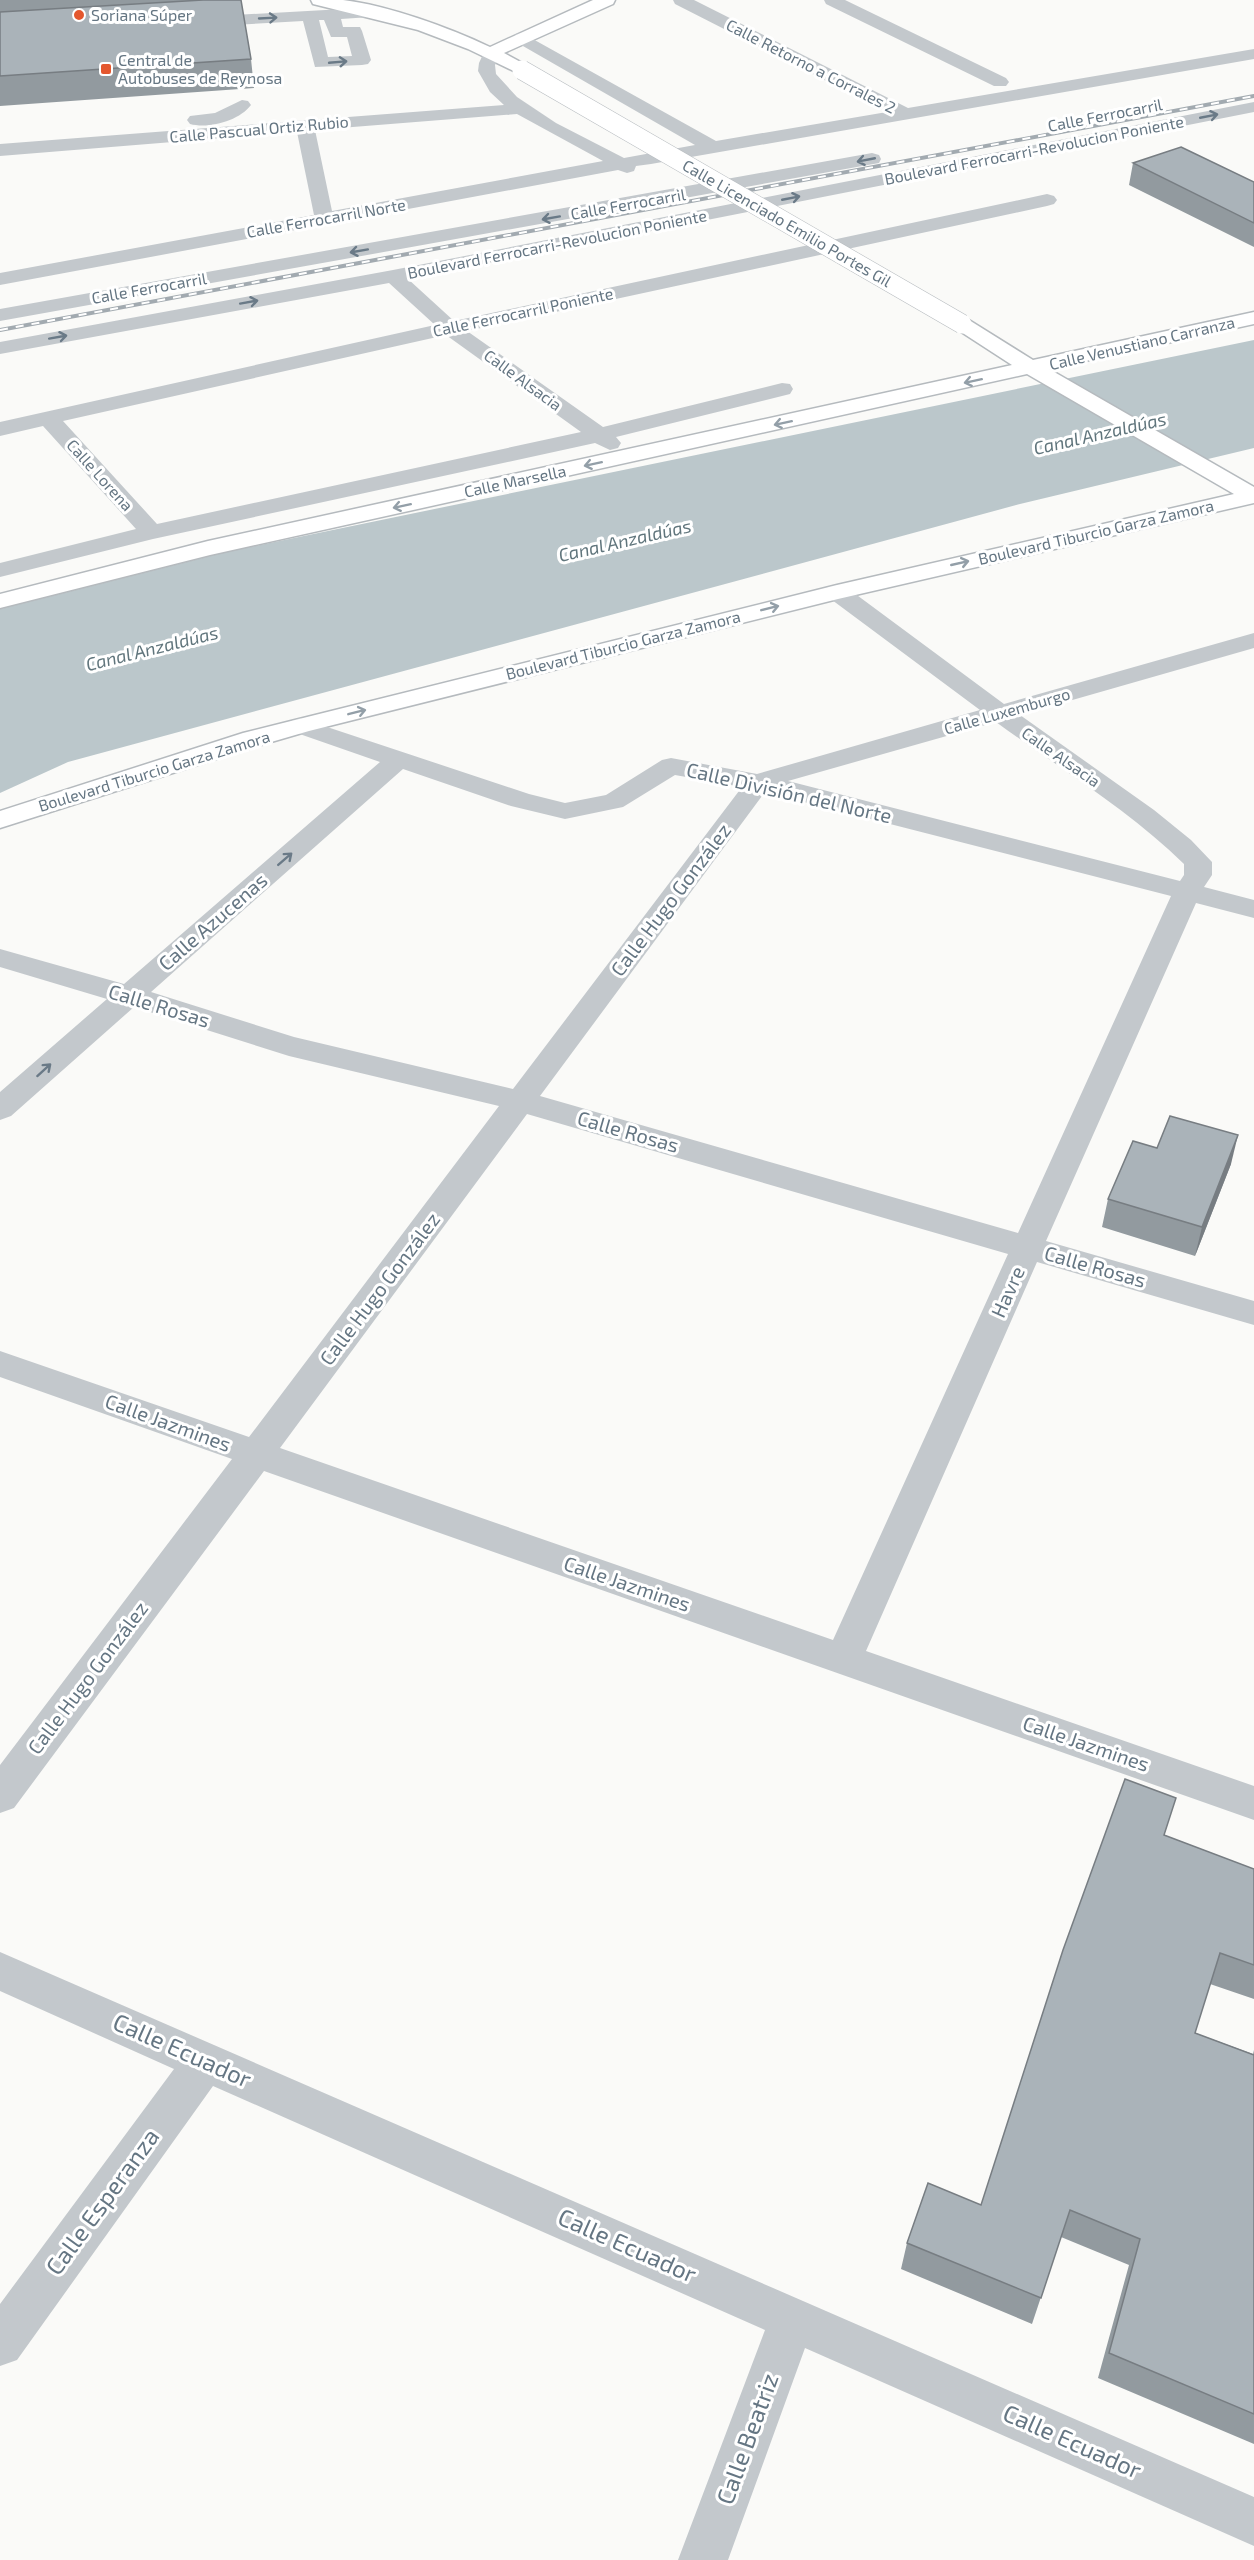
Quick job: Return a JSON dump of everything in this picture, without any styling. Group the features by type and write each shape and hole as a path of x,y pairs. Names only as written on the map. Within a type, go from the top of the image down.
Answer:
{"main road":[{"name":"Calle Licenciado Emilio Portes Gil","path":"320,0 378,12 452,35 492,52 1250,494"},
{"path":"492,52 607,0"},
{"name":"Calle Venustiano Carranza","path":"1031,368 1115,347 1254,318"},
{"name":"Calle Marsella","path":"0,601 208,548 1031,368"},
{"name":"Boulevard Tiburcio Garza Zamora","path":"0,820 252,739 300,726 837,592 1250,494"}],"street":[{"name":"Calle Retorno a Corrales 2","path":"681,0 908,115"},
{"path":"832,0 1000,82"},
{"path":"179,23 378,12"},
{"path":"310,16 321,63 363,60 354,32 337,33 331,15"},
{"path":"522,38 714,148"},
{"path":"492,52 486,65 487,74 517,108 676,195"},
{"name":"Calle Ferrocarril","path":"651,158 1254,54"},
{"path":"887,104 1046,74"},
{"path":"0,133 215,119 233,112 242,105"},
{"name":"Boulevard Ferrocarri-Revolucion Poniente","path":"0,348 393,276 1254,107"},
{"name":"Calle Pascual Ortiz Rubio","path":"0,150 517,108"},
{"path":"304,126 324,219"},
{"name":"Calle Ferrocarril","path":"0,315 896,154"},
{"name":"Calle Ferrocarril Norte","path":"0,279 651,158"},
{"name":"Calle Ferrocarril Poniente","path":"0,429 450,328 1047,200"},
{"name":"Calle Alsacia","path":"393,276 450,328 629,457"},
{"path":"0,570 152,532 599,435 782,389"},
{"name":"Calle Lorena","path":"48,418 152,532"},
{"name":"Calle Alsacia","path":"837,592 1180,843 1198,862 1197,875 1187,891"},
{"name":"Calle Luxemburgo","path":"759,782 1254,640"},
{"name":"Calle División del Norte","path":"300,726 520,800 565,811 614,801 671,766 759,782 1187,891 1246,902"},
{"name":"Calle Azucenas","path":"0,1109 399,759"},
{"name":"Calle Hugo González","path":"0,1796 759,782"},
{"name":"Havre","path":"843,1659 1187,891"},
{"name":"Calle Rosas","path":"0,958 128,995 289,1046 520,1101 1254,1313"},
{"name":"Calle Jazmines","path":"0,1364 1254,1803"},
{"name":"Calle Ecuador","path":"0,1971 1254,2522"},
{"name":"Calle Esperanza","path":"0,2343 205,2062"},
{"name":"Calle Beatriz","path":"703,2560 792,2319"}],"water":[{"name":"Canal Anzaldúas","path":"1254,340 1254,448 1020,504 68,762 0,793 0,609 226,552"}],"building":[{"path":"203,0 241,0 251,59 0,76 0,12"},
{"path":"1181,147 1254,182 1254,223 1133,163"},
{"path":"1170,1116 1238,1135 1202,1227 1108,1199 1133,1141 1157,1148"},
{"path":"1125,1779 1176,1798 1164,1835 1254,1869 1254,1965 1220,1953 1195,2033 1254,2055 1254,2414 1109,2353 1140,2239 1070,2210 1041,2298 907,2243 928,2183 981,2205 1063,1950"}],"railway":[{"path":"0,330 1254,96"}],"place":[{"name":"Soriana Súper","path":"79,15"},
{"name":"Central de Autobuses de Reynosa","path":"106,69"}]}
